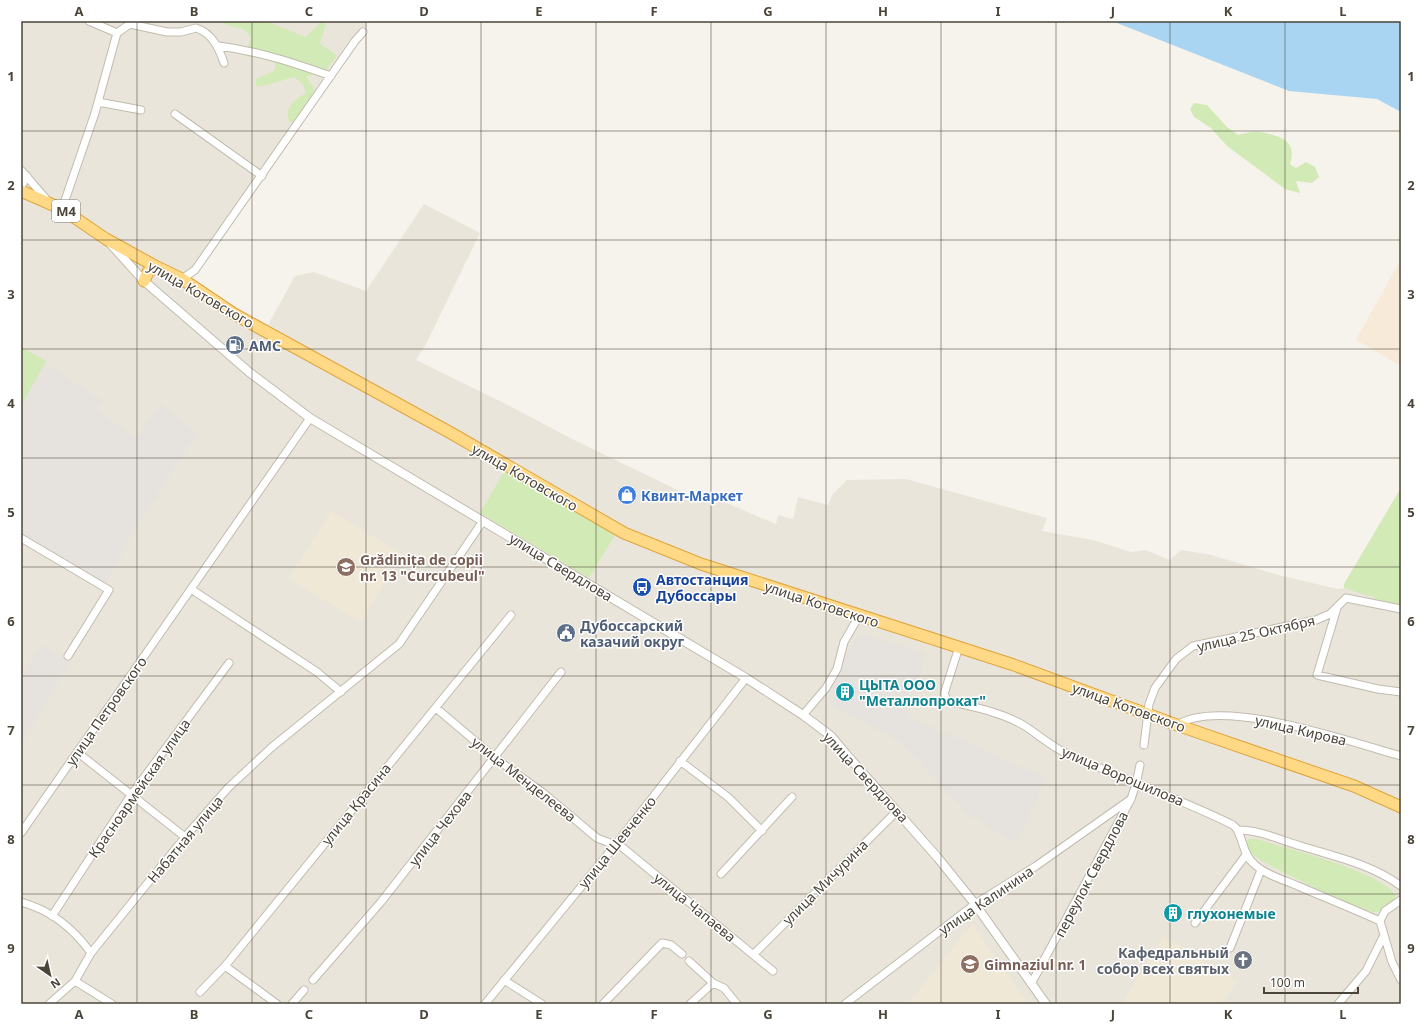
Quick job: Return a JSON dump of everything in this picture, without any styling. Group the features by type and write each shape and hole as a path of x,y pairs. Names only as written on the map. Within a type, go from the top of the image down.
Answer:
{"highway":[{"name":"улица Свердлова","path":"21,191 47,201 62,209 106,239"},
{"name":"улица Котовского","path":"106,239 182,280 241,318 451,433 624,533 701,564 858,616 1014,665 1176,725 1354,786 1401,807"},
{"path":"144,281 148,272 154,266"}],"street":[{"path":"90,21 116,33"},
{"path":"62,209 98,102 116,33 130,22 166,32 182,32 196,28 209,36 219,46 224,63"},
{"path":"182,280 195,270 363,32"},
{"path":"219,46 275,57 331,76"},
{"path":"98,102 141,110"},
{"path":"175,114 262,176"},
{"path":"21,170 47,201"},
{"path":"21,187 27,176"},
{"name":"улица Свердлова","path":"106,239 144,281 248,372 310,418 746,678 803,715 830,736 897,811 975,904 1046,1004"},
{"name":"улица Петровского","path":"21,833 310,418"},
{"name":"Набатная улица","path":"49,1004 75,981 91,953 185,837 228,788 272,747 399,644 483,521"},
{"path":"21,538 109,590 68,656"},
{"path":"191,589 318,672 341,692"},
{"name":"улица 25 Октября","path":"1144,744 1149,704 1155,688 1176,659 1193,646 1316,620 1330,614 1346,598 1401,609"},
{"path":"1337,608 1317,675 1378,689 1401,692"},
{"name":"улица Красина","path":"200,992 225,966 512,616"},
{"path":"803,715 826,688 837,669 844,642 858,616"},
{"name":"улица Ворошилова","path":"959,647 944,694 948,701 1001,715 1023,725 1064,753 1136,784 1169,795 1233,825 1238,830 1254,831 1343,858 1381,872 1401,886"},
{"name":"Красноармейская улица","path":"52,916 131,795 229,663"},
{"name":"улица Чехова","path":"313,980 381,902 561,672"},
{"name":"улица Шевченко","path":"485,1004 616,844 746,678"},
{"name":"улица Менделеева","path":"436,708 495,758 542,792 597,838 616,844"},
{"name":"улица Кирова","path":"1176,725 1186,719 1203,716 1227,715 1258,719 1291,725 1401,756"},
{"path":"77,752 185,837"},
{"path":"680,761 728,798 762,831"},
{"name":"переулок Свердлова","path":"1032,984 1131,799 1140,765"},
{"path":"721,874 762,831 792,796"},
{"name":"улица Калинина","path":"845,1004 975,904 1036,866 1131,799"},
{"name":"улица Мичурина","path":"754,954 897,811"},
{"path":"1238,830 1246,855 1261,870 1380,921"},
{"name":"улица Чапаева","path":"616,844 773,970"},
{"path":"1195,923 1246,855"},
{"path":"1230,948 1261,870"},
{"path":"1401,900 1385,911 1380,921 1392,962 1401,980"},
{"path":"21,902 41,908 52,916 81,939 91,953"},
{"path":"1338,1004 1366,971 1384,935"},
{"path":"603,1004 659,945 665,942 682,954"},
{"path":"689,961 713,983 724,988 737,1004"},
{"path":"225,966 277,1004"},
{"path":"504,980 542,1004"},
{"path":"75,981 112,1004"},
{"path":"690,1004 713,983"},
{"path":"292,1004 304,990"}],"shaded area":[{"path":"21,21 363,21 367,25 265,174 189,280 268,325 295,276 314,272 366,291 424,204 480,233 426,344 416,360 694,499 699,499 703,493 776,524 778,515 793,519 798,497 828,505 833,494 847,480 906,479 1047,518 1042,531 1093,540 1131,552 1145,550 1170,560 1181,550 1211,555 1282,576 1338,589 1344,588 1344,584 1401,488 1401,1004 21,1004"},
{"path":"1401,259 1401,366 1356,340"},
{"path":"21,347 103,401 97,409 136,439 160,404 197,433 136,528 106,584 21,534"},
{"name":"Grădinița de copii nr. 13 \"Curcubeul\"","path":"331,511 402,554 361,622 289,579"},
{"path":"859,633 926,654 908,716 1046,778 1017,843 970,816 900,742 828,704 828,689"},
{"path":"42,645 70,661 23,743 21,742 21,673"},
{"name":"Gimnaziul nr. 1","path":"972,924 1028,1004 908,1004"},
{"path":"1163,936 1237,981 1222,1004 1122,1004"}],"green space":[{"path":"223,21 269,21 270,23 306,37 322,21 326,24 320,43 337,56 326,70 306,77 315,90 295,121 290,123 288,114 290,106 293,102 305,94 302,84 294,77 263,86 256,86 256,79 274,71 276,66 271,58 261,52 250,57 244,56 251,38 245,30 224,24"},
{"path":"1194,103 1207,105 1227,127 1238,135 1250,132 1260,132 1285,140 1291,147 1292,157 1290,164 1296,168 1306,162 1315,167 1319,177 1312,183 1296,181 1300,193 1285,189 1227,146 1211,128 1194,117 1190,109"},
{"path":"21,347 46,361 21,406"},
{"path":"505,470 615,535 589,578 480,513"},
{"path":"1401,488 1401,607 1374,598 1372,595 1368,596 1344,588 1344,584"},
{"path":"1257,839 1289,848 1354,870 1373,878 1388,887 1396,896 1393,902 1381,911 1375,912 1367,910 1333,896 1259,859 1252,854 1245,841"}],"water":[{"path":"1112,21 1401,21 1401,112 1377,99 1289,91"}],"place":[{"name":"AMC","path":"235,345"},
{"name":"Квинт-Маркет","path":"627,495"},
{"name":"Grădinița de copii nr. 13 \"Curcubeul\"","path":"346,567"},
{"name":"Автостанция Дубоссары","path":"642,587"},
{"name":"Дубоссарский казачий округ","path":"566,633"},
{"name":"ЦЫТА ООО \"Металлопрокат\"","path":"845,692"},
{"name":"глухонемые","path":"1173,913"},
{"name":"Кафедральный собор всех святых","path":"1243,960"},
{"name":"Gimnaziul nr. 1","path":"970,964"}]}
